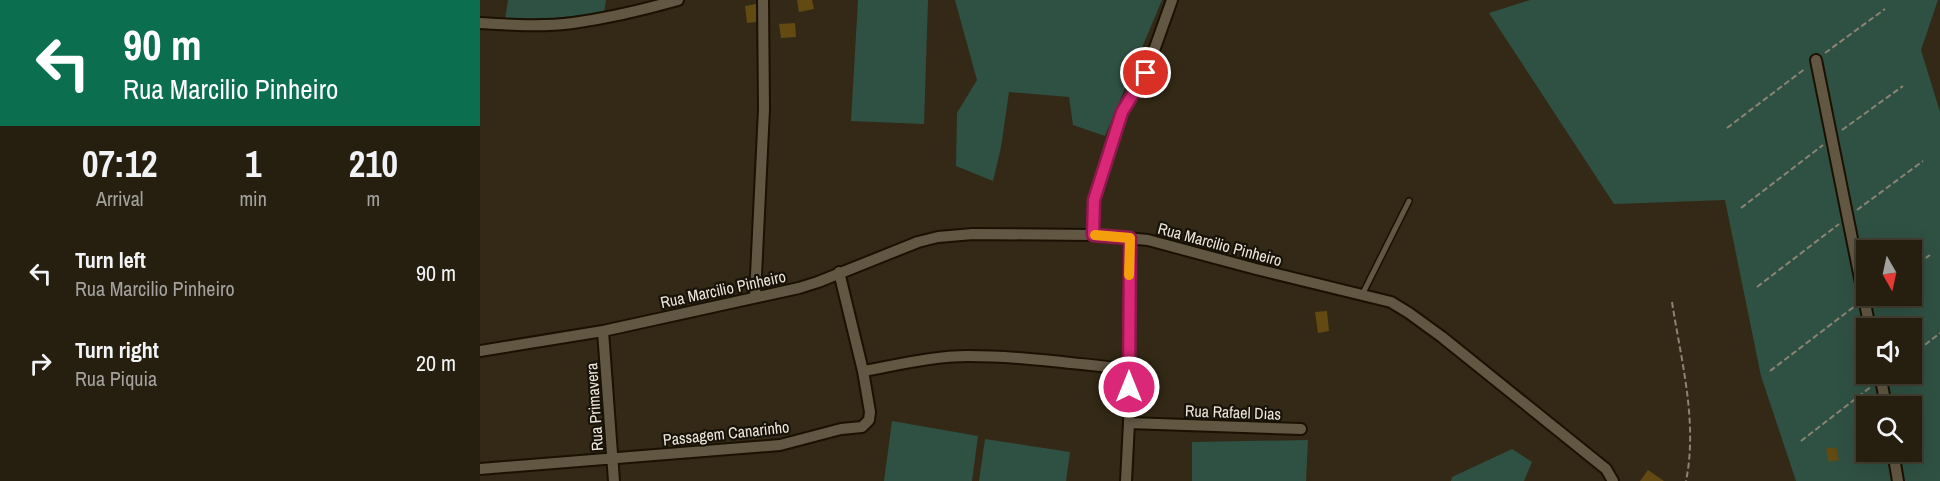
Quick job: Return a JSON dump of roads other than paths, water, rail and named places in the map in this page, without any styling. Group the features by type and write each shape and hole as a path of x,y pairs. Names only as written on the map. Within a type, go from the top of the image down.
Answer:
{"street":[{"path":"480,23 527,25 571,23 627,14 678,0"},
{"path":"755,296 764,109 763,0"},
{"path":"1093,235 1094,200 1122,112 1146,73 1172,0"},
{"path":"1816,60 1868,318"},
{"name":"Rua Marcilio Pinheiro","path":"480,351 603,331 808,285 918,242 946,236 973,234 1093,235 1148,240 1391,302 1425,325 1606,469 1613,481"},
{"path":"1126,481 1129,423 1130,238"},
{"name":"Passagem Canarinho","path":"480,469 780,445 841,429 862,427 869,420 870,412 863,371 839,272"},
{"name":"Rua Primavera","path":"603,331 614,481"},
{"path":"863,371 966,356 1129,369"},
{"name":"Rua Rafael Dias","path":"1129,423 1300,429"},
{"path":"1895,462 1898,481"}],"lane":[{"path":"1362,295 1409,201"}]}
